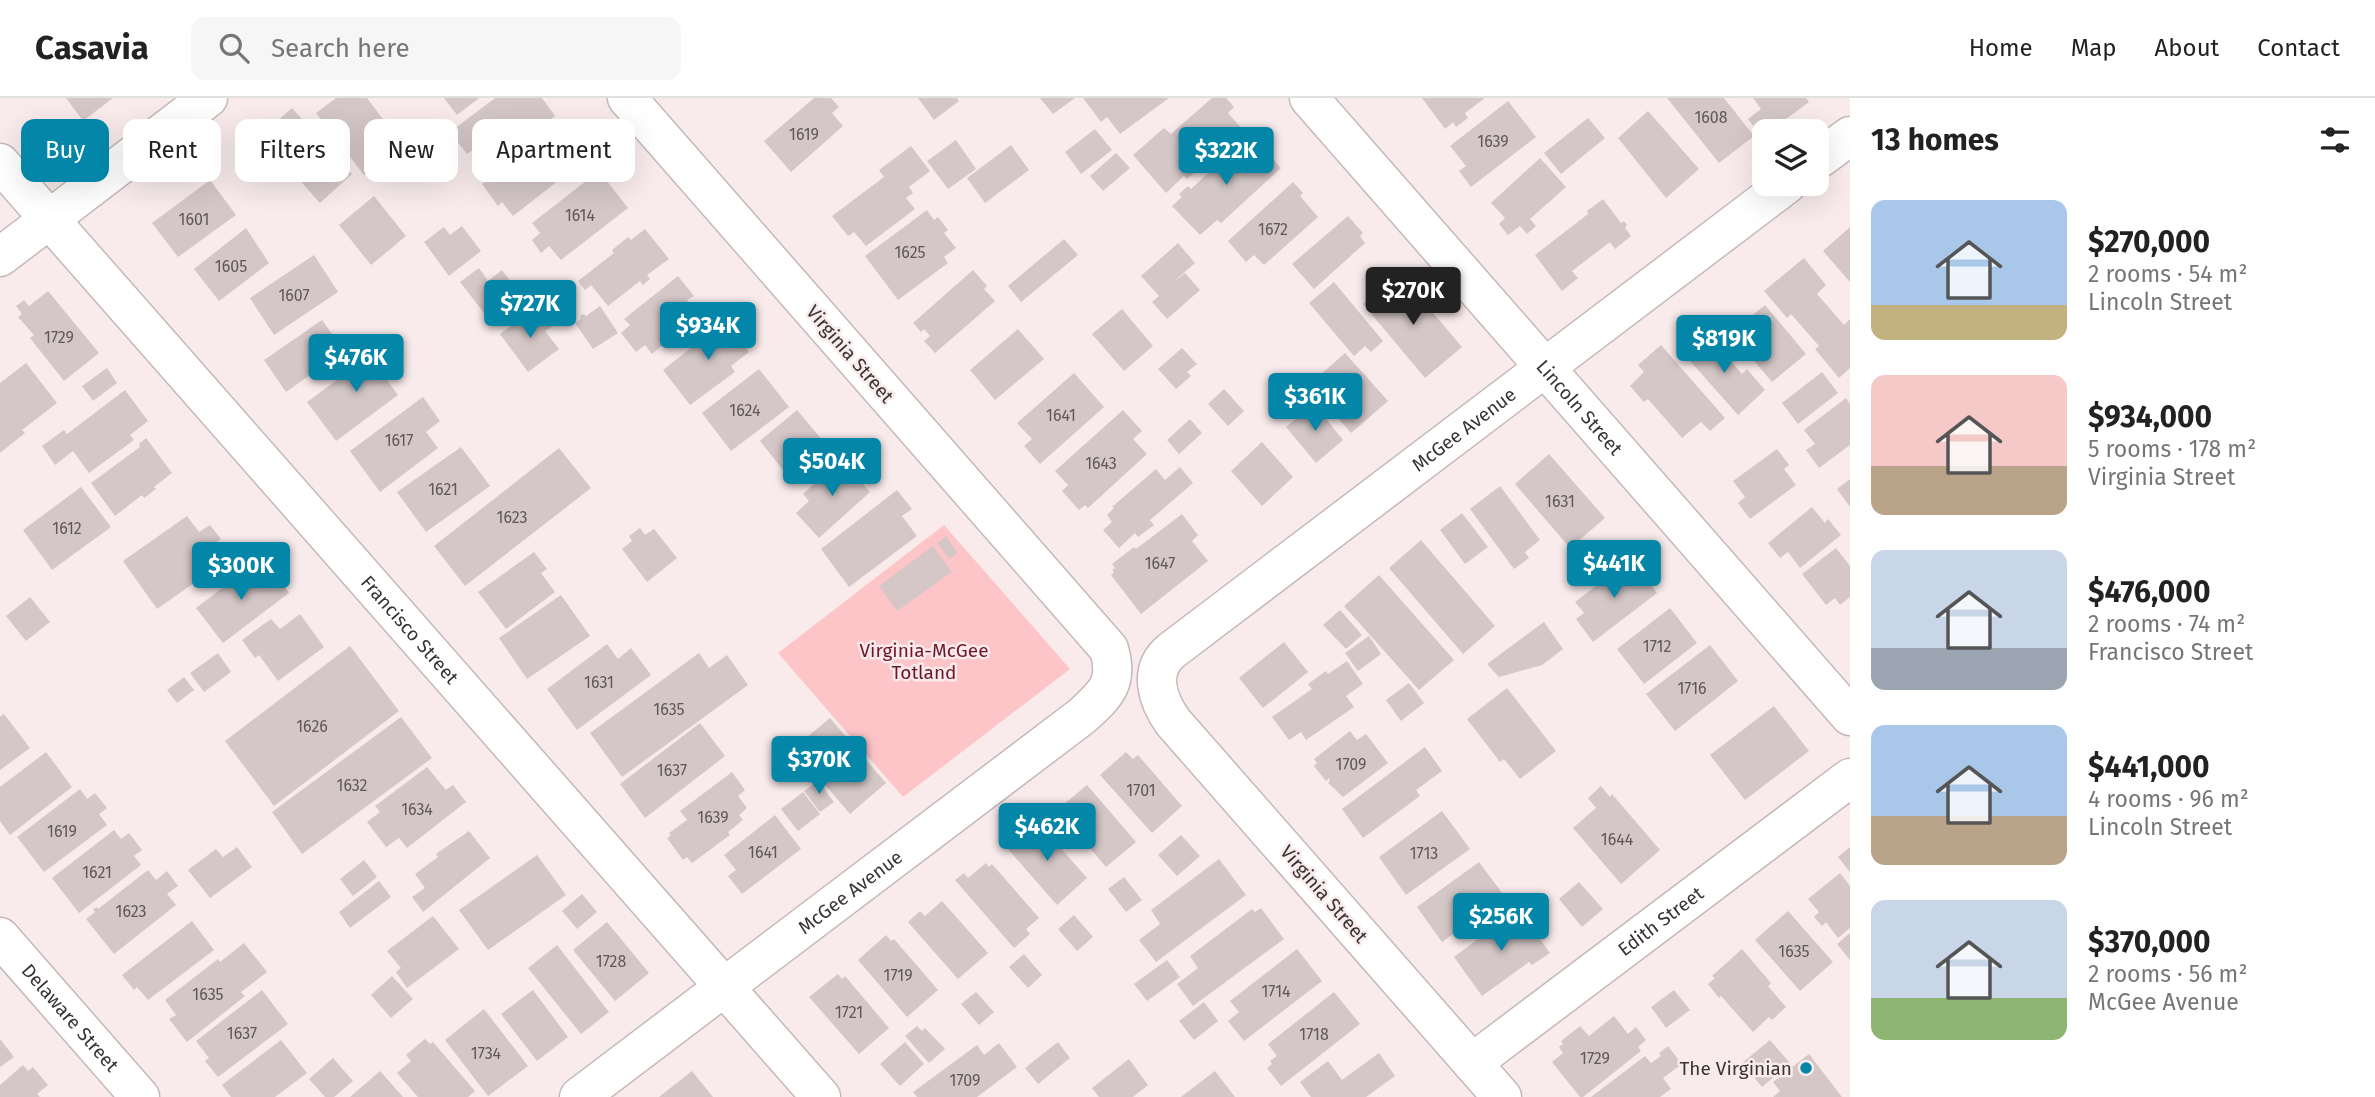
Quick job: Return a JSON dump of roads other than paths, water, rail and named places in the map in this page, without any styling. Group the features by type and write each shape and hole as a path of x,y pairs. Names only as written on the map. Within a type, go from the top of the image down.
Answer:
{"street":[{"path":"0,257 208,98"},
{"name":"Virginia Street","path":"626,98 1109,649 1114,666 1113,679"},
{"name":"Lincoln Street","path":"1309,98 1850,716"},
{"path":"1829,151 1850,136"},
{"name":"Francisco Street","path":"0,163 821,1097"},
{"name":"McGee Avenue","path":"1157,684 1158,672 1166,655 1171,651 1771,196"},
{"name":"McGee Avenue","path":"579,1097 1083,716 1102,698 1113,679"},
{"name":"Virginia Street","path":"1157,684 1161,705 1173,722 1502,1097"},
{"name":"Edith Street","path":"1472,1063 1850,778"},
{"name":"Delaware Street","path":"0,937 140,1097"}],"place":[{"name":"The Virginian","path":"1806,1068"}],"park label":[{"name":"Virginia-McGee Totland","path":"924,661"}]}
